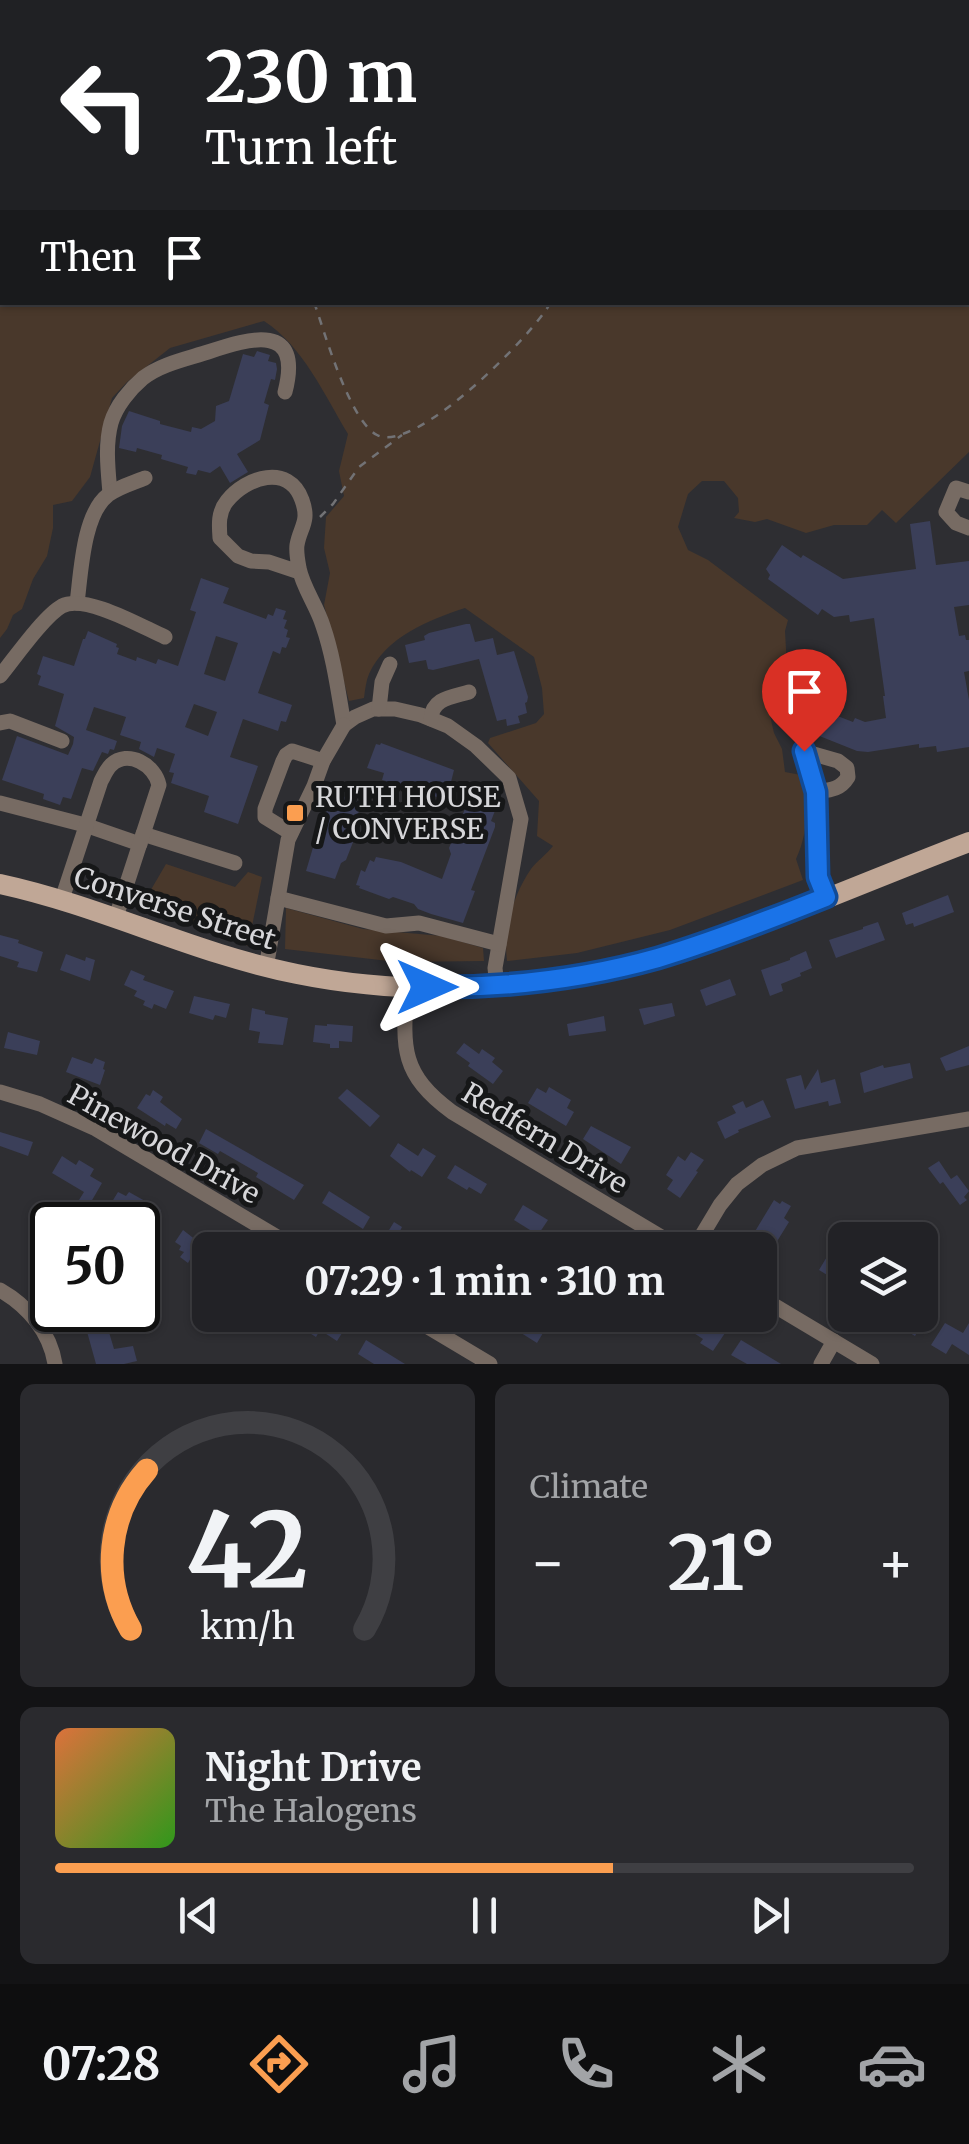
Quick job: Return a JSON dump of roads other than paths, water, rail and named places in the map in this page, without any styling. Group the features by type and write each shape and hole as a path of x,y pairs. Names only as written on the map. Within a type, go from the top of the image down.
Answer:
{"main road":[{"name":"Converse Street","path":"0,884 62,899 266,968 330,980 407,986 497,986 587,974 709,942 969,842"}],"street":[{"path":"110,493 107,452 111,422 122,400 142,379 162,367 240,342 270,339 280,346 290,366 286,392"},
{"path":"300,572 238,556 220,538 219,521 226,502 256,478 272,476 292,484 302,500 306,523 296,547 300,572 322,621 333,659 344,725"},
{"path":"77,602 90,524 98,504 110,493 145,478"},
{"path":"963,490 946,512 956,523 969,528"},
{"path":"0,676 48,618 62,606 77,602 165,637"},
{"path":"379,709 382,682 390,664"},
{"path":"431,719 434,705 469,692"},
{"path":"266,968 284,855 323,761 344,725 355,717 373,709 396,709 448,726 509,778 522,819 495,968 497,986"},
{"path":"0,723 10,721 62,741"},
{"path":"291,833 265,817 283,761 292,752 323,761"},
{"path":"62,899 101,781 111,764 137,760 158,776 159,785 116,917"},
{"path":"816,792 818,877 826,897"},
{"path":"0,803 235,863"},
{"path":"278,898 386,926 420,924 499,944"},
{"name":"Redfern Drive","path":"407,986 407,1056 422,1086 434,1099 653,1232"},
{"name":"Pinewood Drive","path":"0,1092 40,1104 96,1129 269,1232"},
{"path":"704,1232 738,1184 762,1165 797,1148 969,1118"},
{"path":"0,1290 36,1320 51,1347 55,1364"},
{"path":"777,1306 872,1364"},
{"path":"436,1332 490,1364"},
{"path":"820,1364 834,1341"},
{"path":"456,1364 465,1349"}],"place":[{"name":"RUTH HOUSE / CONVERSE","path":"295,813"}]}
